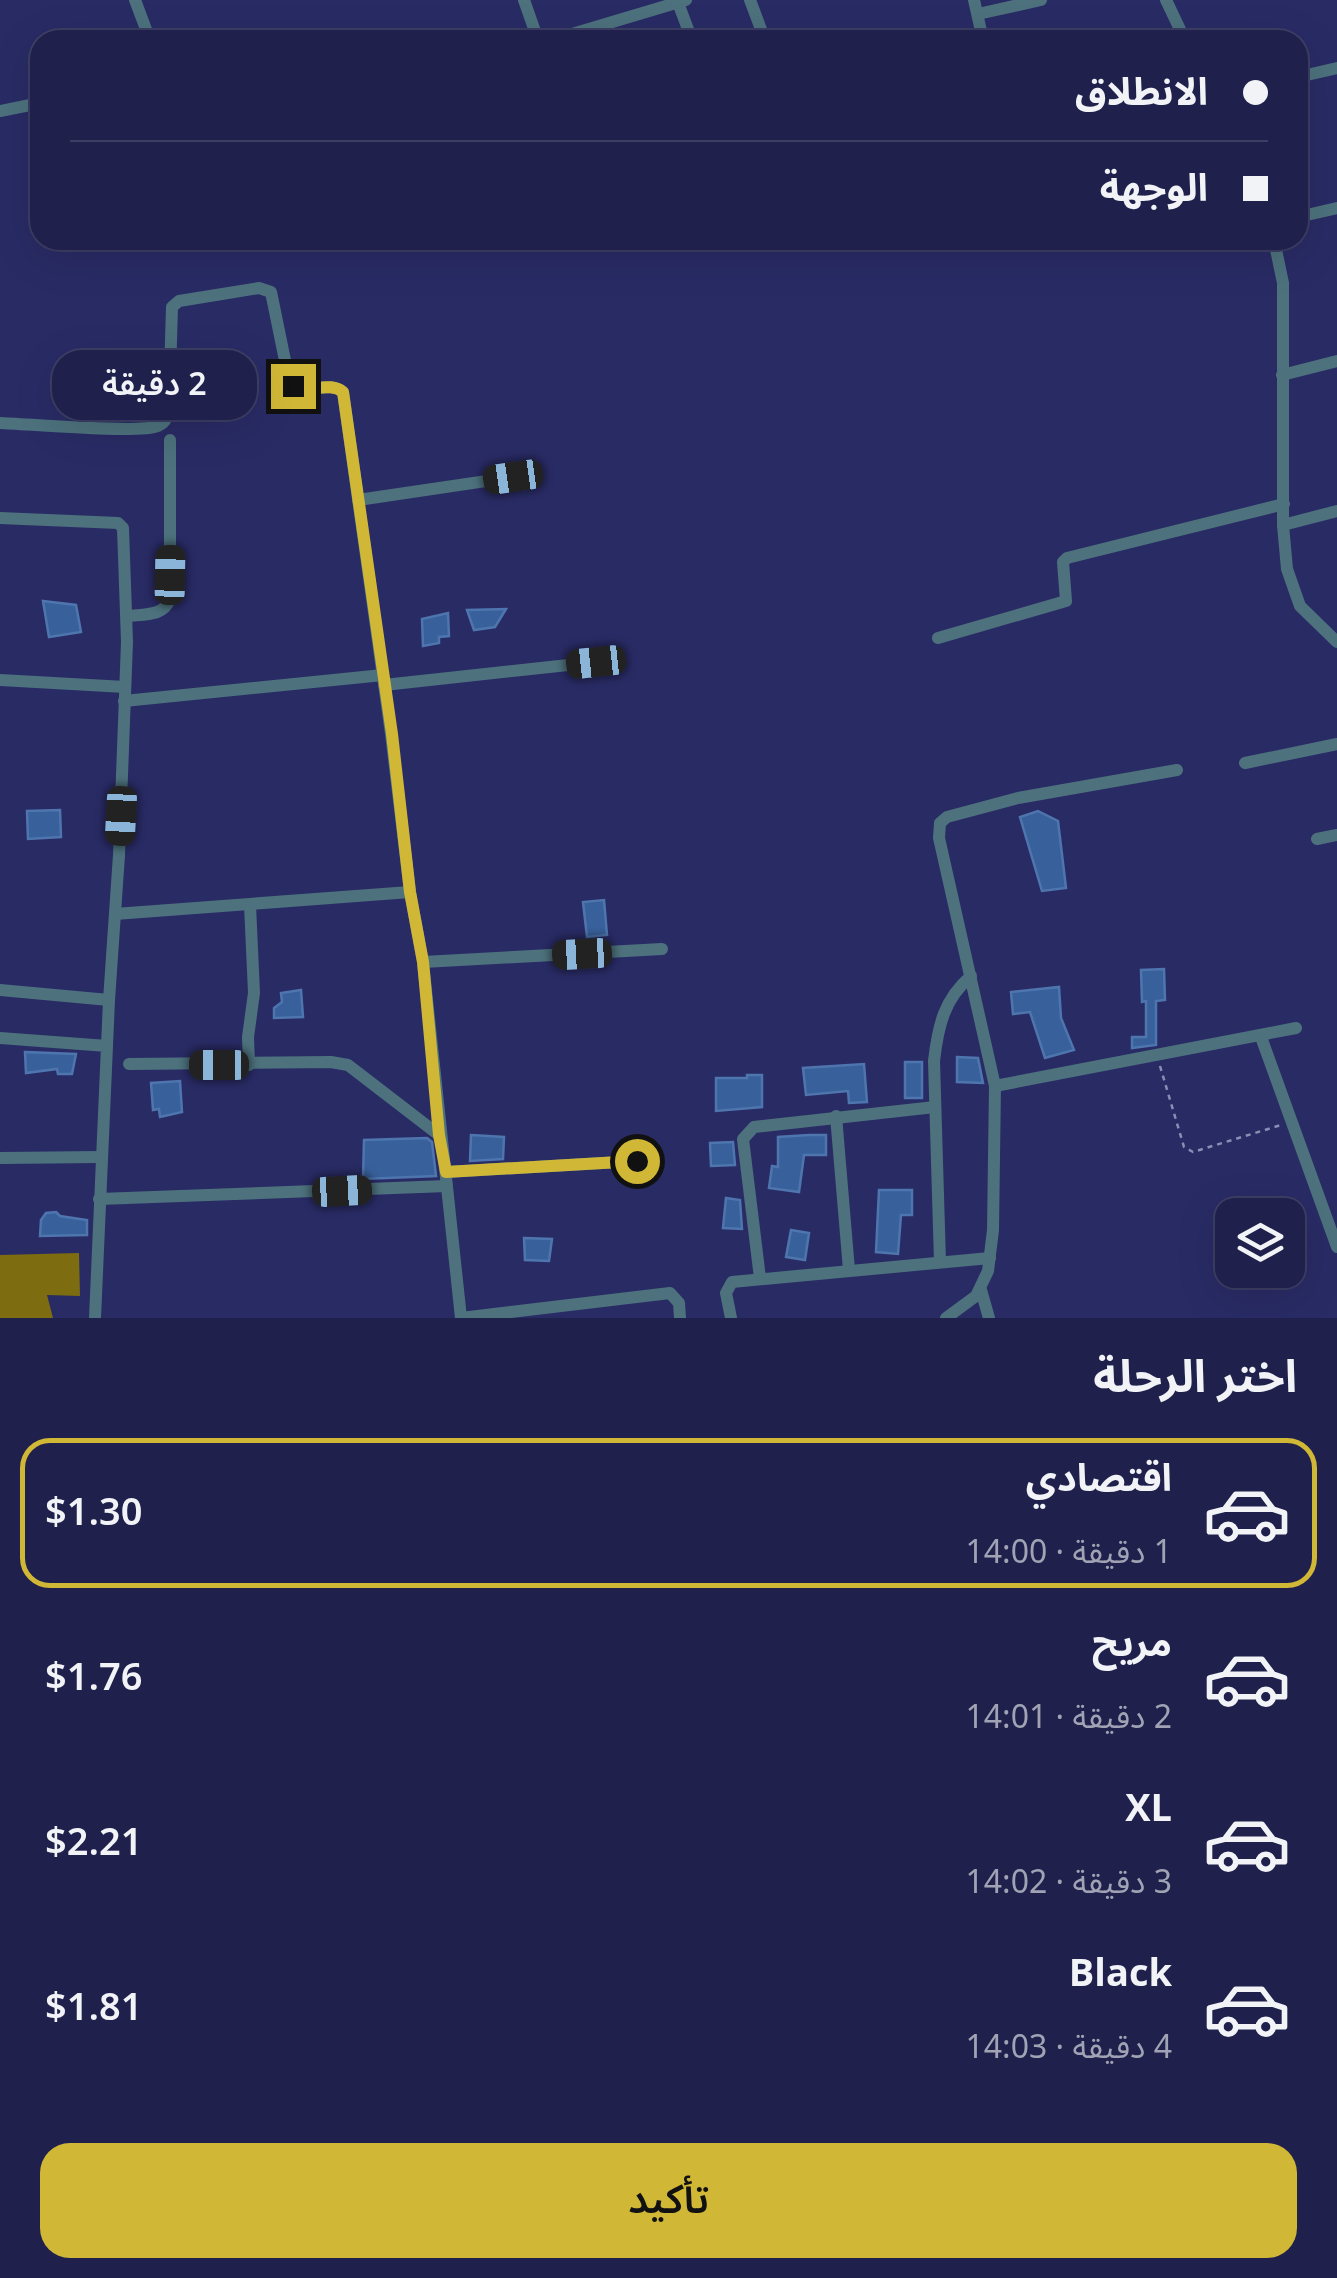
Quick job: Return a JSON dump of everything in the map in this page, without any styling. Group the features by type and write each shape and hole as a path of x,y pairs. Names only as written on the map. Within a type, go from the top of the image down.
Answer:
{"street":[{"path":"135,0 146,30"},
{"path":"524,0 534,30"},
{"path":"750,0 761,30"},
{"path":"976,7 1041,0"},
{"path":"1166,0 1180,30"},
{"path":"585,30 680,1 689,30"},
{"path":"1308,75 1337,68"},
{"path":"0,111 30,105"},
{"path":"1308,215 1337,208"},
{"path":"1276,250 1283,283 1283,525 1287,569 1300,606 1337,642"},
{"path":"0,423 159,426 167,419 169,406 172,307 179,301 267,288 275,305 289,382 299,389 334,387 343,392 410,892 423,962 461,1318 670,1293 676,1296 680,1318"},
{"path":"1282,375 1337,361"},
{"path":"127,616 159,612 170,599 170,440"},
{"path":"358,500 513,477"},
{"path":"938,638 1066,601 1067,558 1284,504"},
{"path":"1283,525 1337,511"},
{"path":"0,518 118,523 123,528 127,616 95,1318"},
{"path":"0,680 124,694 384,680 596,662"},
{"path":"1244,764 1337,744"},
{"path":"989,1318 981,1290 994,1230 995,1086 939,838 940,823 1018,798 1178,770"},
{"path":"1317,839 1337,835"},
{"path":"115,914 410,892"},
{"path":"249,1065 254,993 250,905"},
{"path":"423,962 662,949"},
{"path":"940,1262 934,1061 937,1034 953,992 971,976"},
{"path":"0,990 110,1000"},
{"path":"995,1086 1296,1028"},
{"path":"1261,1037 1337,1248"},
{"path":"0,1038 107,1046"},
{"path":"128,1064 348,1065 439,1135"},
{"path":"760,1278 746,1133 754,1127 836,1116 935,1108"},
{"path":"836,1116 849,1270"},
{"path":"0,1158 100,1157"},
{"path":"99,1199 447,1180 637,1161"},
{"path":"731,1318 728,1285 760,1278 990,1258"},
{"path":"946,1318 981,1290"}],"path":[{"path":"1156,1054 1184,1147 1193,1152 1292,1121"}],"shaded area":[{"path":"79,1253 80,1296 47,1295 53,1318 0,1318 0,1255"}],"building":[{"path":"43,601 76,605 81,632 49,637"},
{"path":"506,609 495,627 474,630 467,610"},
{"path":"448,613 449,636 423,646 422,619"},
{"path":"60,810 61,837 28,839 27,811"},
{"path":"1038,811 1058,821 1066,888 1042,891 1020,817"},
{"path":"604,900 607,935 587,937 583,902"},
{"path":"1164,969 1165,1000 1156,1001 1156,1045 1132,1048 1132,1037 1146,1037 1141,970"},
{"path":"1059,987 1061,1018 1074,1050 1045,1058 1030,1012 1013,1014 1011,992"},
{"path":"301,990 303,1017 274,1018 274,1008 282,1002 281,993"},
{"path":"25,1052 76,1054 72,1074 58,1074 57,1069 26,1073"},
{"path":"957,1057 978,1058 983,1083 957,1082"},
{"path":"905,1062 922,1062 922,1098 905,1098"},
{"path":"864,1064 867,1102 849,1103 848,1091 806,1095 803,1068"},
{"path":"762,1075 762,1107 716,1111 716,1078"},
{"path":"180,1081 182,1112 160,1117 159,1109 153,1110 151,1083"},
{"path":"471,1135 504,1137 503,1159 470,1161"},
{"path":"826,1135 826,1155 804,1155 799,1192 769,1188 772,1166 778,1167 778,1137"},
{"path":"427,1138 432,1142 436,1176 363,1179 364,1140"},
{"path":"733,1142 735,1165 711,1166 710,1143"},
{"path":"879,1190 912,1190 912,1215 901,1215 898,1254 876,1252"},
{"path":"726,1198 740,1200 742,1229 723,1228"},
{"path":"46,1213 87,1220 87,1235 40,1236 41,1220"},
{"path":"791,1230 809,1233 805,1260 786,1257"},
{"path":"524,1238 552,1239 549,1261 525,1260"}],"route":[{"path":"293,386 334,387 343,392 392,734 410,892 423,962 446,1172 637,1161"}]}
